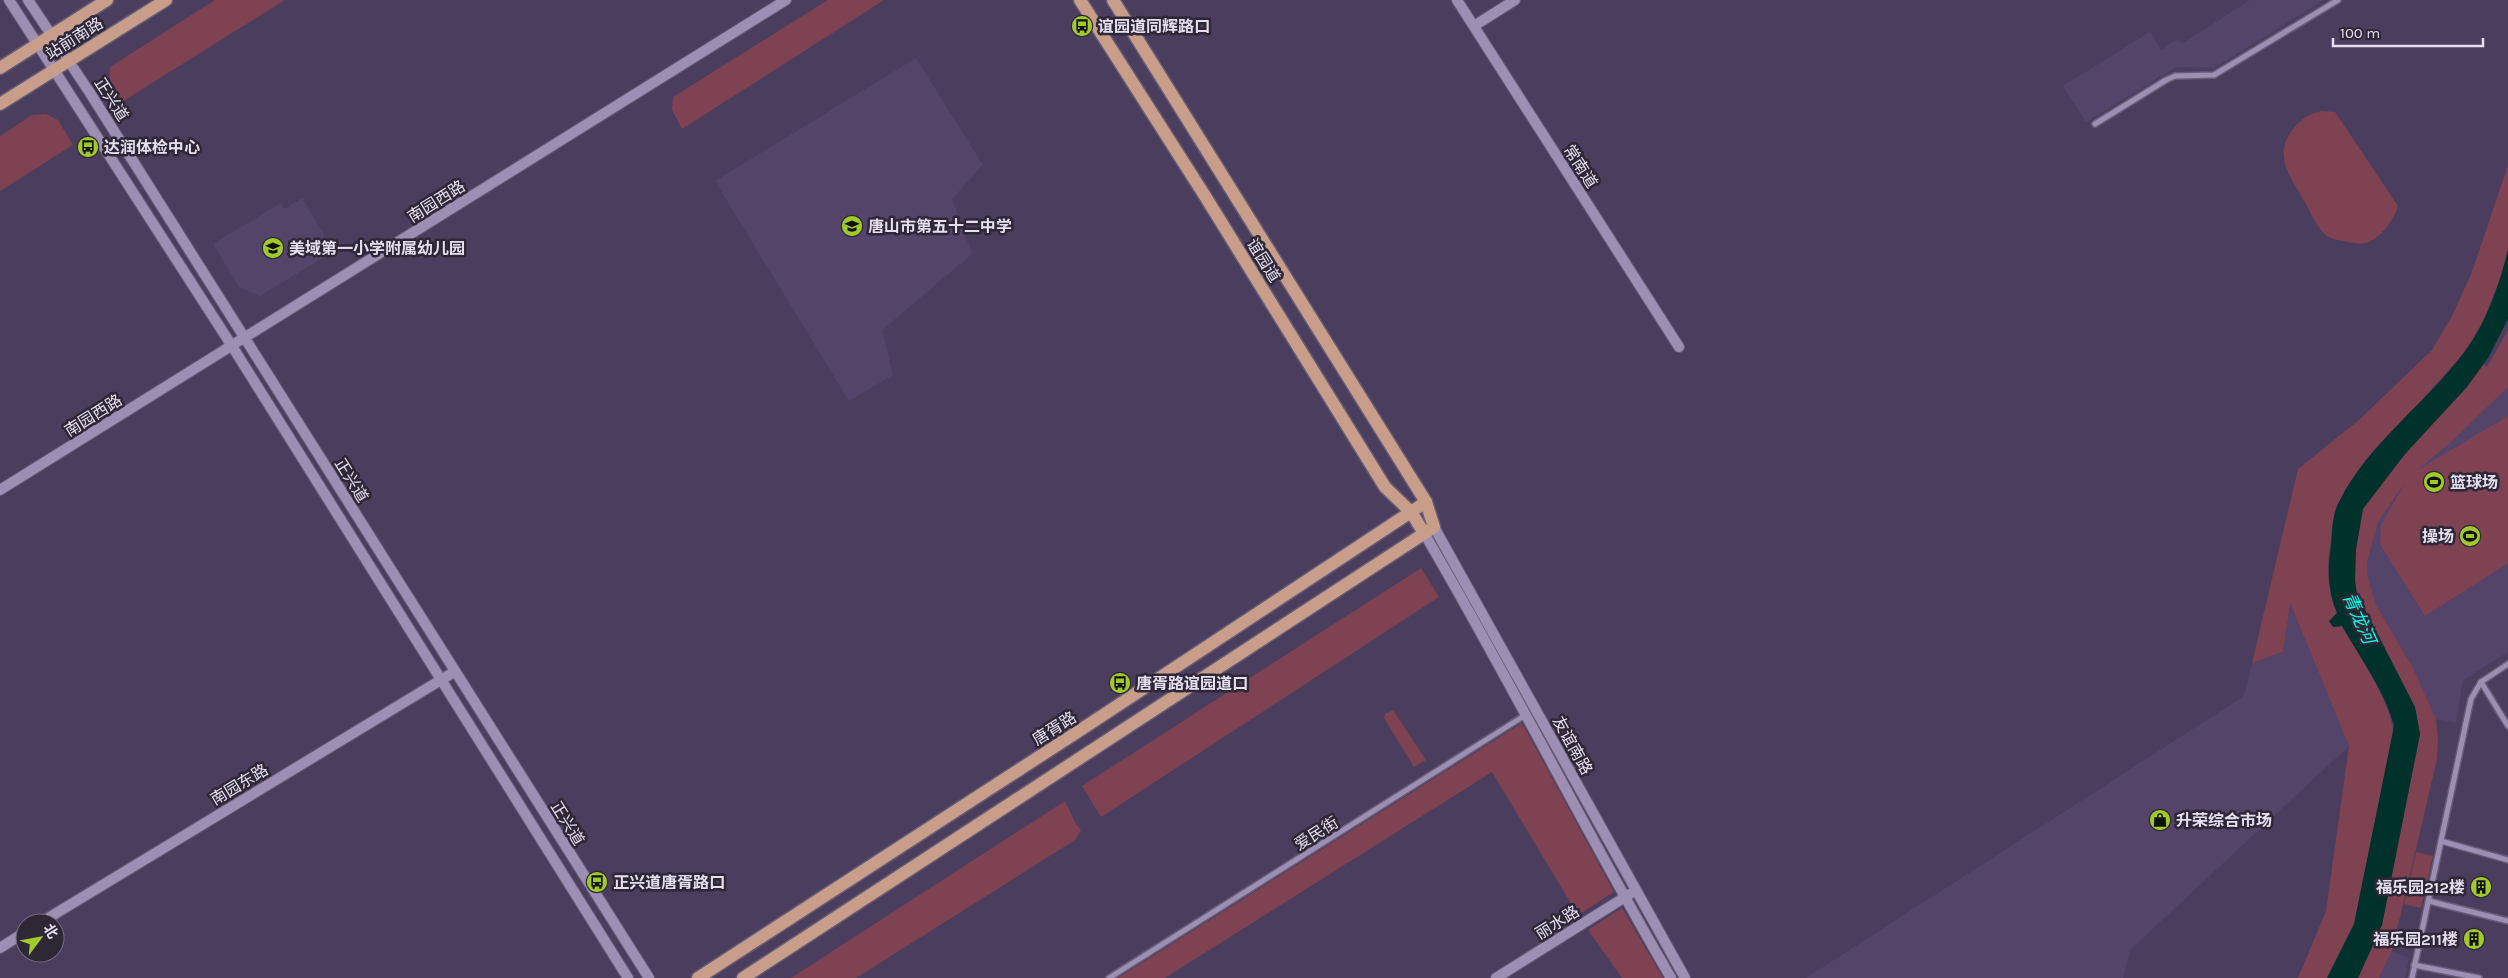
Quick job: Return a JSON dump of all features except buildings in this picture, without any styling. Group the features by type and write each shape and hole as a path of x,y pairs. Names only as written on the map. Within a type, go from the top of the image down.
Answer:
{"main road":[{"name":"正兴道","path":"9,0 232,346 628,978"},
{"name":"正兴道","path":"28,0 245,337 454,672 649,978"},
{"name":"站前南路","path":"0,68 107,0"},
{"name":"站前南路","path":"0,104 166,0"},
{"name":"南园西路","path":"0,490 786,0"},
{"name":"谊园道","path":"1080,0 1206,196 1385,487 1429,530"},
{"name":"谊园道","path":"1113,0 1426,502 1429,530"},
{"name":"常南道","path":"1457,0 1679,348"},
{"path":"1474,26 1515,0"},
{"name":"唐胥路","path":"698,978 1093,722 1426,502"},
{"path":"743,978 1429,530"},
{"name":"友谊南路","path":"1429,530 1536,709 1684,978"},
{"name":"友谊南路","path":"1429,530 1624,897 1671,978"},
{"name":"南园东路","path":"56,913 454,672"},
{"name":"丽水路","path":"1496,978 1635,890"},
{"path":"0,948 15,938"}],"street":[{"path":"2095,124 2175,76 2214,75 2338,0"},
{"path":"2412,978 2471,698 2481,682 2508,664"},
{"path":"2481,682 2508,726"},
{"name":"爱民街","path":"1109,978 1536,709"},
{"path":"2441,841 2508,860"},
{"path":"2429,901 2508,921"},
{"path":"2414,965 2479,978"}],"shaded area":[{"path":"215,0 285,0 120,103 109,83 110,67"},
{"path":"828,0 884,0 682,129 672,110 673,97"},
{"path":"2250,0 2324,0 2214,68 2176,67 2086,122 2063,86 2150,32 2161,50 2178,39 2182,44"},
{"name":"唐山市第五十二中学","path":"916,58 983,165 952,199 972,254 882,330 893,375 849,401 715,181"},
{"path":"2321,111 2335,112 2398,206 2386,228 2372,241 2357,244 2328,237 2315,221 2286,166 2284,148 2293,129 2306,117"},
{"path":"46,114 58,120 73,145 0,191 0,136 32,115"},
{"path":"2508,165 2508,250 2501,276 2481,327 2465,352 2367,461 2346,495 2332,534 2328,574 2331,594 2337,613 2333,627 2342,626 2374,680 2388,710 2393,736 2354,924 2327,978 2298,978 2326,911 2349,746 2290,603 2283,652 2252,663 2298,469 2360,419 2432,350 2453,314 2472,272"},
{"name":"美域第一小学附属幼儿园","path":"302,198 334,251 260,296 239,287 213,244 281,203 285,209"},
{"path":"2508,330 2508,387 2449,444 2416,471 2508,416 2508,563 2425,616 2380,544 2381,525 2405,483 2378,522 2367,562 2368,577 2375,603 2413,668 2436,719 2438,740 2437,759 2392,951 2379,978 2358,978 2382,925 2420,734 2415,707 2357,594 2355,562 2356,538 2360,516 2376,488 2402,457 2461,392 2483,364 2487,367"},
{"path":"2508,387 2508,652 2463,680 2456,723 2436,719 2413,668 2375,603 2369,588 2367,562 2378,522 2412,474 2449,444"},
{"path":"1421,568 1439,597 1101,817 1082,786"},
{"name":"升荣综合市场","path":"2289,601 2349,746 2130,950 2123,978 1806,978 2244,696 2252,663 2283,652"},
{"path":"1393,710 1426,760 1414,767 1384,718 1385,714"},
{"path":"1522,723 1614,892 1578,915 1492,772 1165,978 1118,978"},
{"path":"1065,801 1081,830 1075,840 856,978 791,978"},
{"path":"2416,852 2433,856 2421,908 2404,904"},
{"path":"1622,908 1663,978 1622,978 1588,930"},
{"path":"2392,951 2409,958 2405,978 2379,978"}],"water":[{"name":"青龙河","path":"2508,250 2508,319 2488,358 2467,387 2405,454 2363,509 2356,550 2355,581 2357,594 2415,707 2420,734 2382,925 2358,978 2327,978 2354,924 2394,726 2385,700 2342,626 2333,627 2329,621 2337,613 2330,589 2329,572 2335,512 2351,481 2365,461 2434,388 2473,340 2491,303 2501,277"}],"place":[{"name":"谊园道同辉路口","path":"1082,26"},
{"name":"达润体检中心","path":"88,147"},
{"name":"唐山市第五十二中学","path":"852,226"},
{"name":"美域第一小学附属幼儿园","path":"273,248"},
{"name":"篮球场","path":"2434,482"},
{"name":"操场","path":"2470,536"},
{"name":"唐胥路谊园道口","path":"1120,683"},
{"name":"升荣综合市场","path":"2160,820"},
{"name":"正兴道唐胥路口","path":"597,882"},
{"name":"福乐园212楼","path":"2481,887"},
{"name":"福乐园211楼","path":"2474,939"}]}
